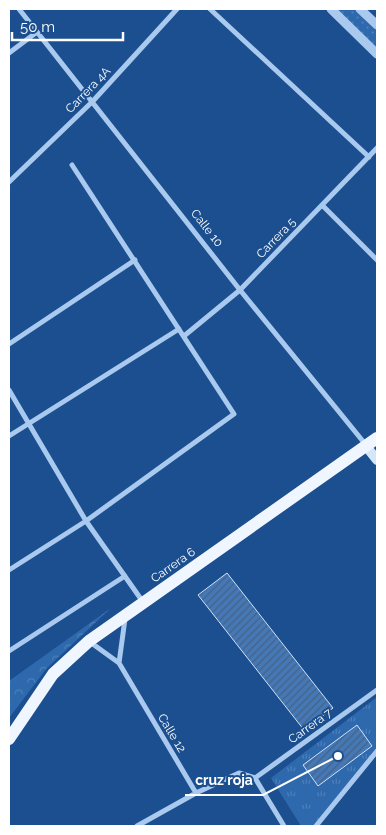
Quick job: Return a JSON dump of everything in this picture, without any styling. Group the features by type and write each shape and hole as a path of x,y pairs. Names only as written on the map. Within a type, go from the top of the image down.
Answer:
{"main road":[{"name":"Carrera 6","path":"9,739 53,674 89,641 377,438"},
{"name":"Calle 10","path":"366,446 377,460"}],"street":[{"name":"Calle 10","path":"19,9 240,290 366,446"},
{"name":"Carrera 4A","path":"9,182 93,101 177,9"},
{"path":"210,9 369,157"},
{"path":"331,9 377,54"},
{"path":"360,9 377,25"},
{"path":"9,53 37,32"},
{"name":"Carrera 5","path":"184,336 240,290 377,148"},
{"path":"9,570 86,520 234,414 72,164"},
{"path":"322,205 377,260"},
{"path":"9,344 134,260"},
{"path":"9,436 179,329"},
{"path":"9,390 86,520 143,602"},
{"path":"9,651 125,576"},
{"path":"119,663 125,615"},
{"name":"Calle 12","path":"89,641 119,663 196,793"},
{"name":"Carrera 7","path":"255,778 377,690"},
{"path":"316,826 377,752"},
{"path":"137,826 196,793 239,773 255,778 284,826"}],"green space":[{"path":"335,9 354,9 377,31 377,50"},
{"path":"111,608 47,668 9,718 9,681"},
{"path":"377,697 377,747 318,826 301,826 271,778"}],"building":[{"path":"227,573 333,708 304,730 198,595"},
{"path":"357,725 372,746 318,786 303,765"}],"place":[{"name":"cruz roja","path":"338,756"}]}
